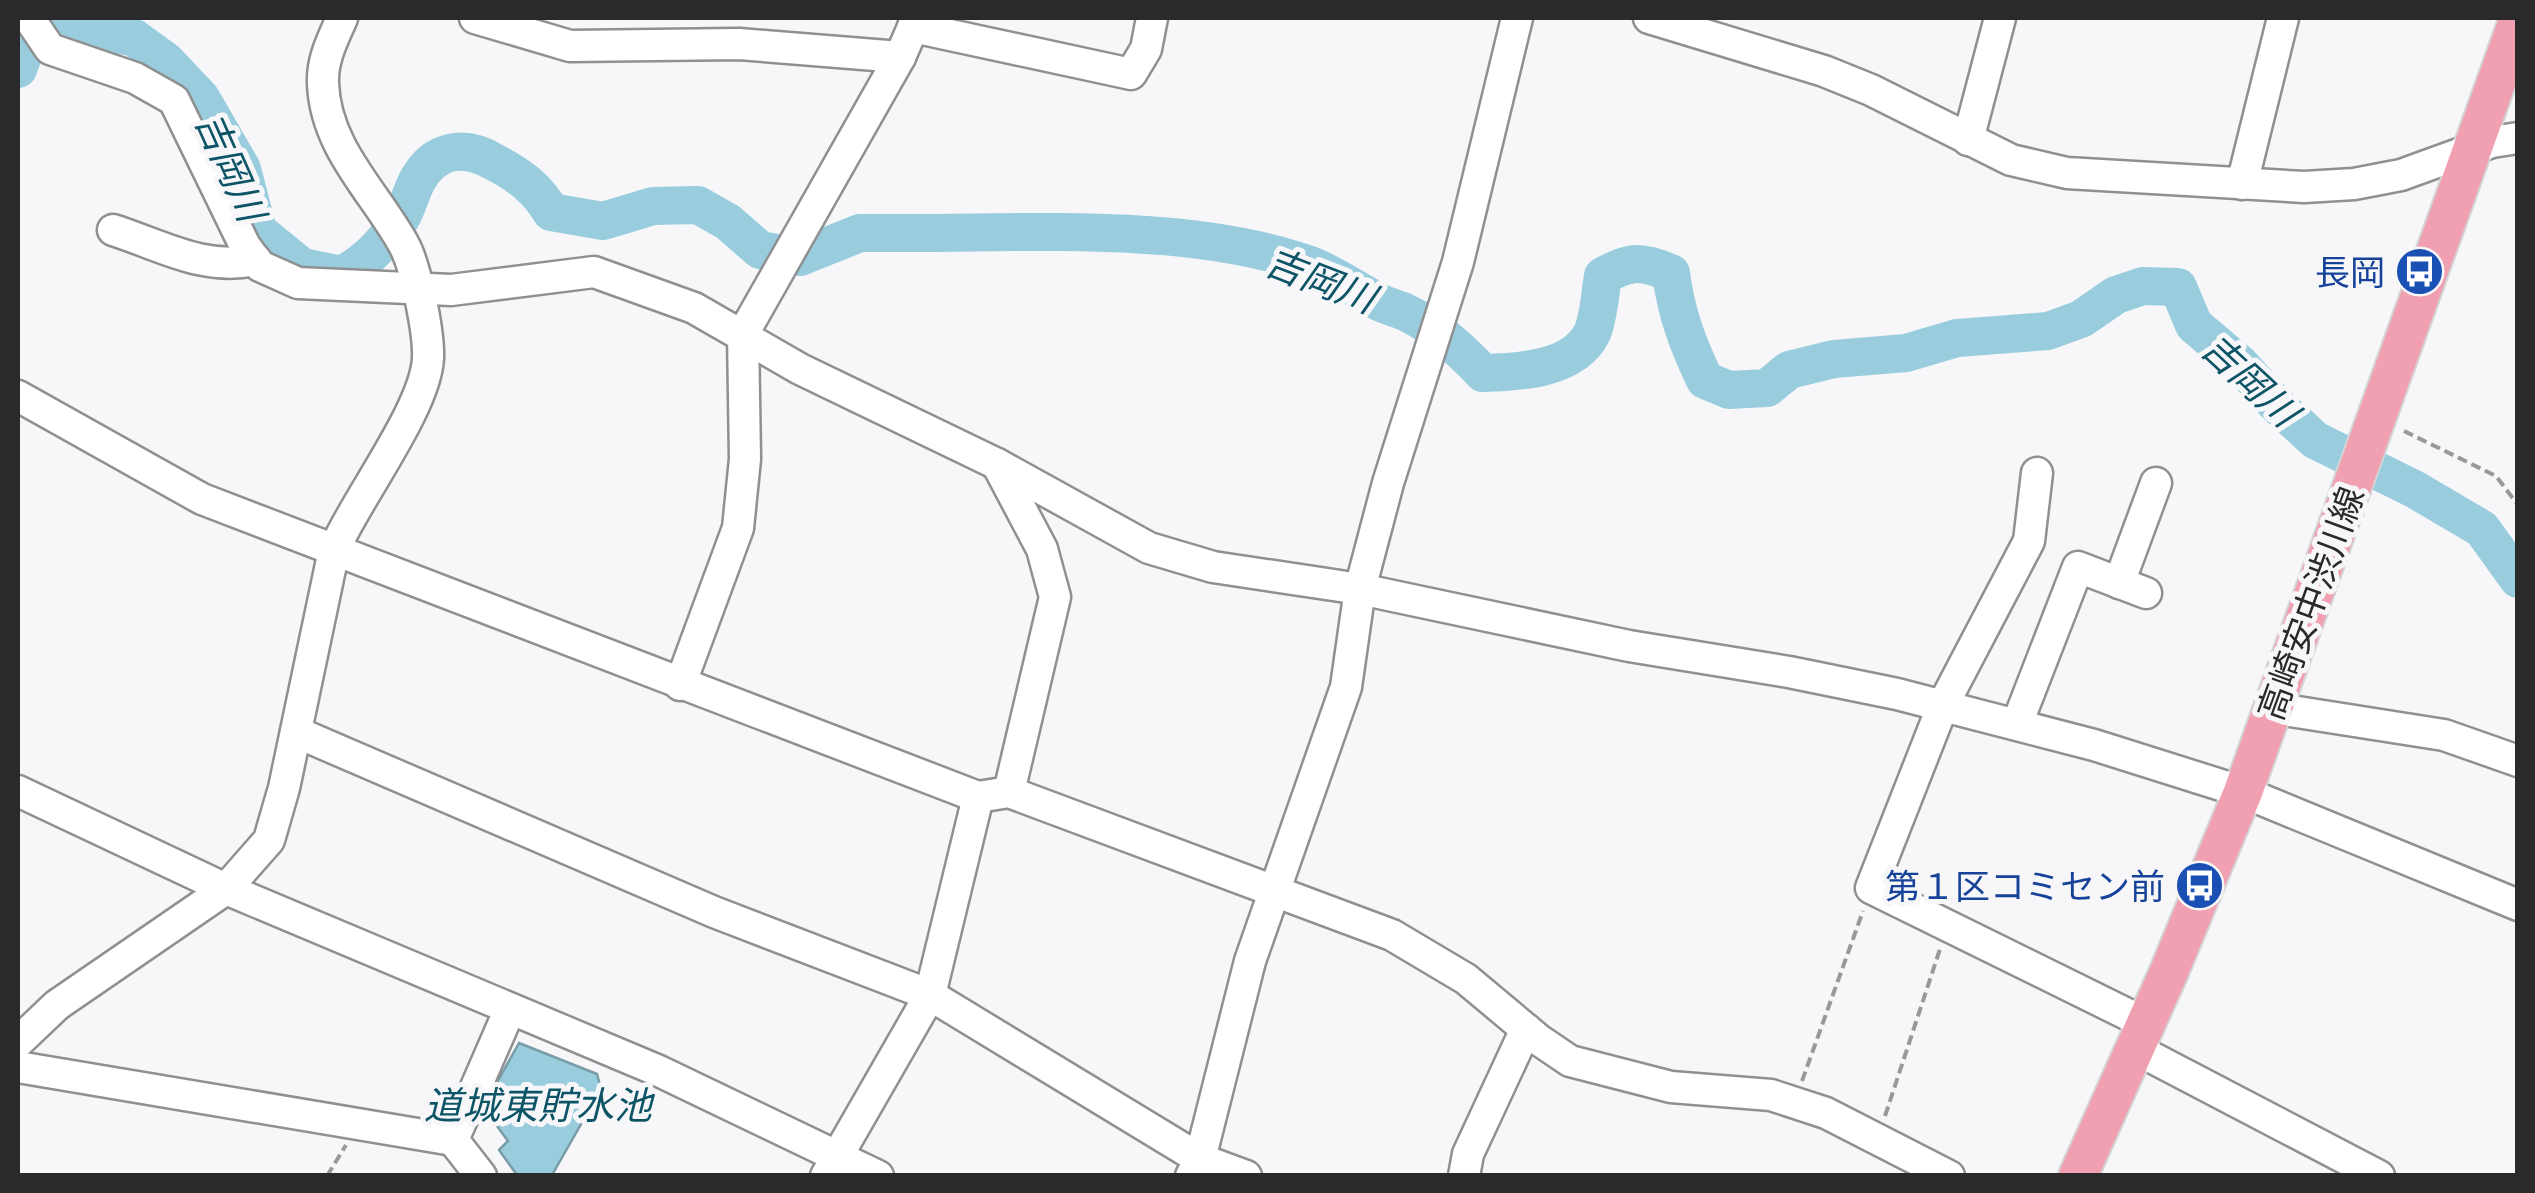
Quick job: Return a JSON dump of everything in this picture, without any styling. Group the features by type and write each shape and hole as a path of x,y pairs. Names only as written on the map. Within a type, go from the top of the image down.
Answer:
{"main road":[{"name":"高崎安中渋川線","path":"2078,1176 2243,792 2518,21"}],"street":[{"path":"29,18 50,49 136,78 174,100 244,246 260,266 298,283 451,290 594,272 694,308 800,369 997,464 1150,548 1213,567 1360,589 1629,646 1789,672 1943,705 2094,744 2243,792 2518,906"},
{"path":"18,1042 57,1005 226,889 269,840 334,550 346,521 412,410 428,359 418,287 406,247 374,203 332,132 323,84 325,59 342,18"},
{"path":"475,18 570,46 687,31 739,44 900,58"},
{"path":"680,685 738,528 745,459 742,334 900,58 915,22 1130,74 1146,48 1152,18"},
{"path":"1196,1167 1250,962 1346,687 1360,589 1388,483 1458,262 1517,18"},
{"path":"1649,18 1824,70 2011,160 2067,173 2304,187 2354,184 2401,176 2492,142 2518,138"},
{"path":"1968,140 2000,18"},
{"path":"2242,184 2283,18"},
{"path":"113,230 198,262 236,264 256,260"},
{"path":"18,396 202,499 978,797 1009,792 1392,934 1466,978 1570,1061 1671,1087 1770,1095 1826,1113 1949,1176"},
{"path":"997,464 1042,549 1055,597 1009,792"},
{"path":"2037,473 2029,541 1943,705 1871,888 1948,926 2379,1176"},
{"path":"2029,541 2078,567 2132,588 2156,484"},
{"path":"2017,724 2078,567"},
{"path":"2272,708 2444,735 2518,761"},
{"path":"296,732 714,912 930,996 1196,1167 1246,1176"},
{"path":"18,791 226,889 658,1071 831,1166 878,1176"},
{"path":"831,1166 930,996 978,797"},
{"path":"453,1140 510,1009"},
{"path":"1464,1176 1468,1154 1526,1029"},
{"path":"18,1067 453,1140 481,1176"}],"path":[{"path":"2377,418 2496,476 2518,505"},
{"path":"1794,1103 1871,888"},
{"path":"1877,1139 1948,926"},
{"path":"328,1176 359,1124"}],"water":[{"name":"道城東貯水池","path":"519,1043 597,1074 601,1089 552,1175 517,1175 499,1150 508,1141 486,1111"}],"waterway":[{"name":"吉岡川","path":"18,69 30,37 51,25 133,37 166,61 201,98 242,169 258,231 302,267 342,275 366,258 391,232 424,170 441,156 461,152 483,156 511,172 533,189 551,212 603,221 653,206 698,205 728,222 760,250 800,257 860,233 1105,233 1159,236 1262,251 1310,265 1416,318 1447,339 1483,373 1544,366 1572,355 1592,333 1603,276 1629,265 1644,264 1671,273 1684,328 1705,380 1729,390 1767,388 1789,370 1834,359 1906,353 1957,338 2048,331 2081,319 2116,295 2143,286 2178,287 2194,325 2240,364 2315,440 2416,490 2482,529 2518,579"}],"place":[{"name":"長岡","path":"2420,271"},
{"name":"第１区コミセン前","path":"2200,885"}]}
